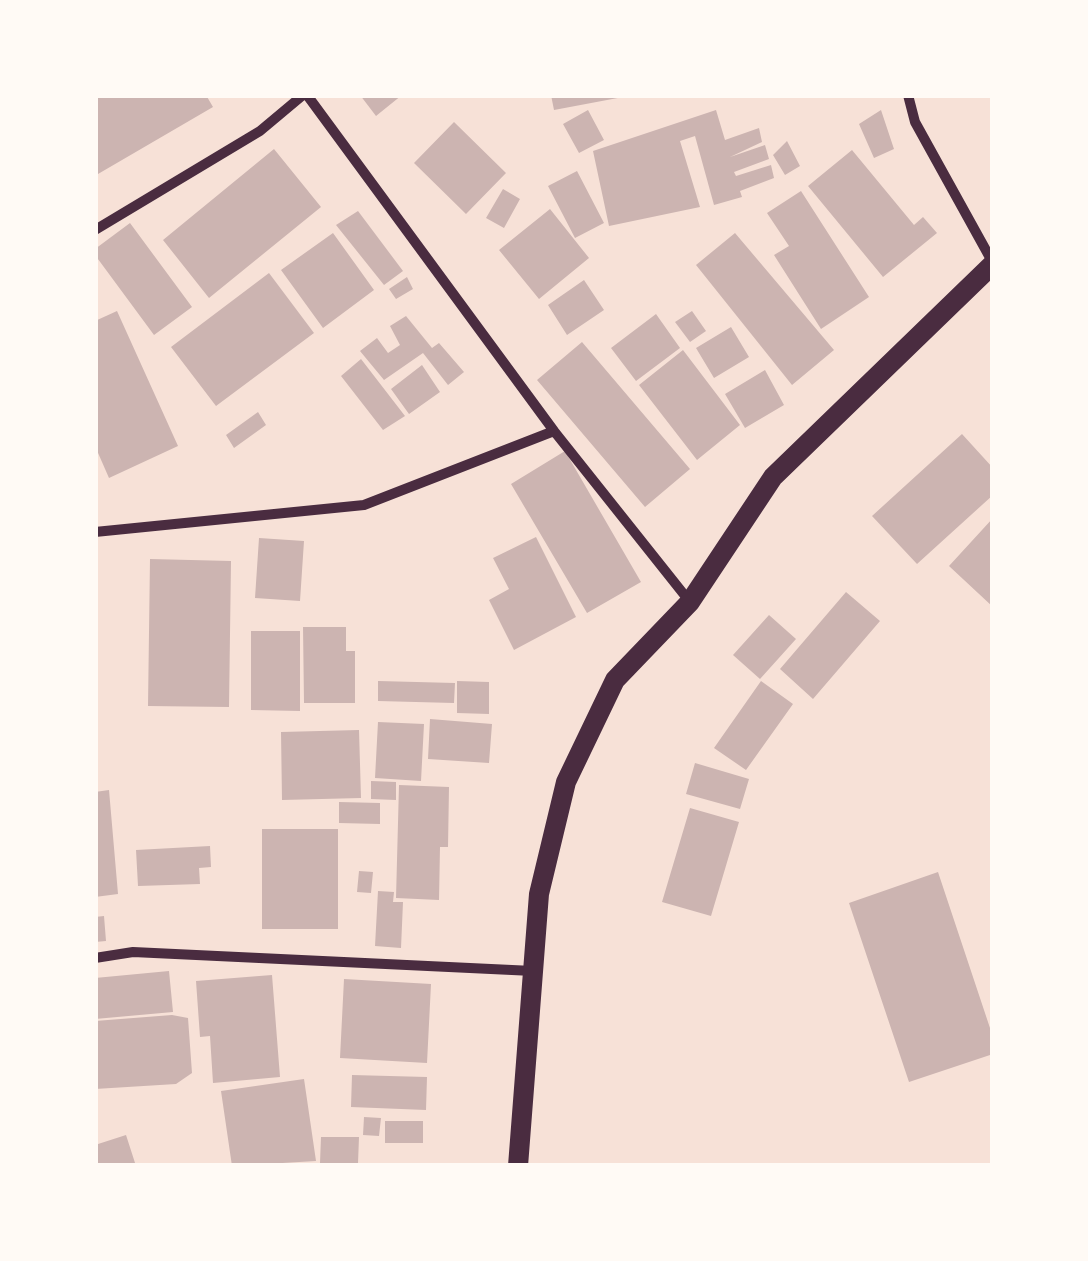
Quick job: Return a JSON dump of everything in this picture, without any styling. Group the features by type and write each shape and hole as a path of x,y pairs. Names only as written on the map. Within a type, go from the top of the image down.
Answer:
{"main road":[{"path":"518,1166 539,894 566,782 615,680 690,602 772,477 993,264"}],"street":[{"path":"95,230 260,131 305,95 554,431 690,602"},
{"path":"908,95 915,122 993,264"},
{"path":"95,532 364,505 554,431"},
{"path":"95,958 133,952 533,970"}],"building":[{"path":"95,95 206,95 213,107 98,174"},
{"path":"360,95 402,95 376,116"},
{"path":"551,95 623,95 623,97 554,110"},
{"path":"588,110 604,140 579,153 563,124"},
{"path":"716,110 725,140 759,128 762,142 730,157 765,145 769,159 734,172 736,176 771,165 774,178 740,191 742,197 714,205 695,136 680,141 700,207 609,226 593,151"},
{"path":"881,110 894,149 874,158 859,124"},
{"path":"454,122 506,173 466,214 414,163"},
{"path":"787,141 800,166 785,175 773,155"},
{"path":"274,149 321,207 209,298 163,240"},
{"path":"852,150 914,225 923,217 937,233 883,277 808,186"},
{"path":"577,171 604,223 575,238 548,186"},
{"path":"503,189 520,199 504,228 486,218"},
{"path":"801,191 869,297 821,329 774,255 789,246 767,213"},
{"path":"550,209 589,258 539,299 499,250"},
{"path":"358,211 403,271 384,285 336,225"},
{"path":"130,223 192,307 154,335 95,255 95,249"},
{"path":"333,233 374,290 323,328 281,270"},
{"path":"735,233 834,350 792,385 696,265"},
{"path":"269,273 314,333 216,406 171,347"},
{"path":"407,277 413,289 396,299 389,289"},
{"path":"584,280 604,310 567,335 548,305"},
{"path":"117,311 178,446 109,478 95,446 95,321"},
{"path":"692,311 706,331 690,342 675,322"},
{"path":"656,314 680,348 636,381 611,348"},
{"path":"406,316 432,348 439,343 464,372 448,385 423,353 384,380 360,351 377,338 388,353 400,345 390,326"},
{"path":"731,327 749,357 714,378 696,348"},
{"path":"582,342 690,469 645,507 537,380"},
{"path":"683,350 740,425 697,460 639,385"},
{"path":"361,359 405,416 383,430 341,376"},
{"path":"422,365 440,392 409,414 391,389"},
{"path":"765,370 784,405 745,428 725,394"},
{"path":"258,412 266,425 234,448 226,435"},
{"path":"962,434 993,468 993,495 917,564 872,516"},
{"path":"565,451 641,582 587,613 511,484"},
{"path":"993,518 993,607 949,566"},
{"path":"536,537 576,617 514,650 489,600 509,589 493,558"},
{"path":"259,538 304,541 300,601 255,598"},
{"path":"150,559 231,561 229,707 148,706"},
{"path":"846,592 880,621 813,699 780,669"},
{"path":"769,615 796,639 760,679 733,655"},
{"path":"303,627 346,627 346,651 355,651 355,703 304,703"},
{"path":"251,631 300,631 300,711 251,710"},
{"path":"378,681 455,683 454,703 378,701"},
{"path":"457,681 489,682 489,714 457,713"},
{"path":"761,681 793,704 746,770 714,748"},
{"path":"430,719 492,724 489,763 428,759"},
{"path":"378,722 424,724 421,781 375,778"},
{"path":"359,730 361,798 282,800 281,732"},
{"path":"695,763 749,779 740,809 686,794"},
{"path":"371,781 396,782 396,800 371,799"},
{"path":"399,785 449,787 448,847 440,847 439,900 396,898"},
{"path":"109,790 118,894 95,897 95,792"},
{"path":"339,802 380,803 380,824 339,823"},
{"path":"690,808 739,822 711,916 662,902"},
{"path":"262,829 338,829 338,929 262,929"},
{"path":"210,846 211,867 199,868 200,884 138,886 136,850"},
{"path":"359,871 373,872 371,893 357,892"},
{"path":"938,872 993,1037 993,1054 909,1082 849,903"},
{"path":"378,891 394,892 393,902 403,902 401,948 375,946"},
{"path":"104,916 106,941 95,942 95,917"},
{"path":"169,971 173,1012 95,1019 95,978"},
{"path":"272,975 280,1077 213,1083 210,1036 200,1037 196,981"},
{"path":"344,979 431,984 427,1063 340,1058"},
{"path":"172,1015 188,1018 192,1073 176,1084 95,1089 95,1021"},
{"path":"352,1075 427,1077 426,1110 351,1107"},
{"path":"304,1079 316,1161 232,1166 221,1091"},
{"path":"364,1117 381,1118 379,1136 363,1135"},
{"path":"385,1121 423,1121 423,1143 385,1143"},
{"path":"126,1135 136,1166 95,1166 95,1145"},
{"path":"321,1137 359,1137 358,1163 320,1163"}]}
